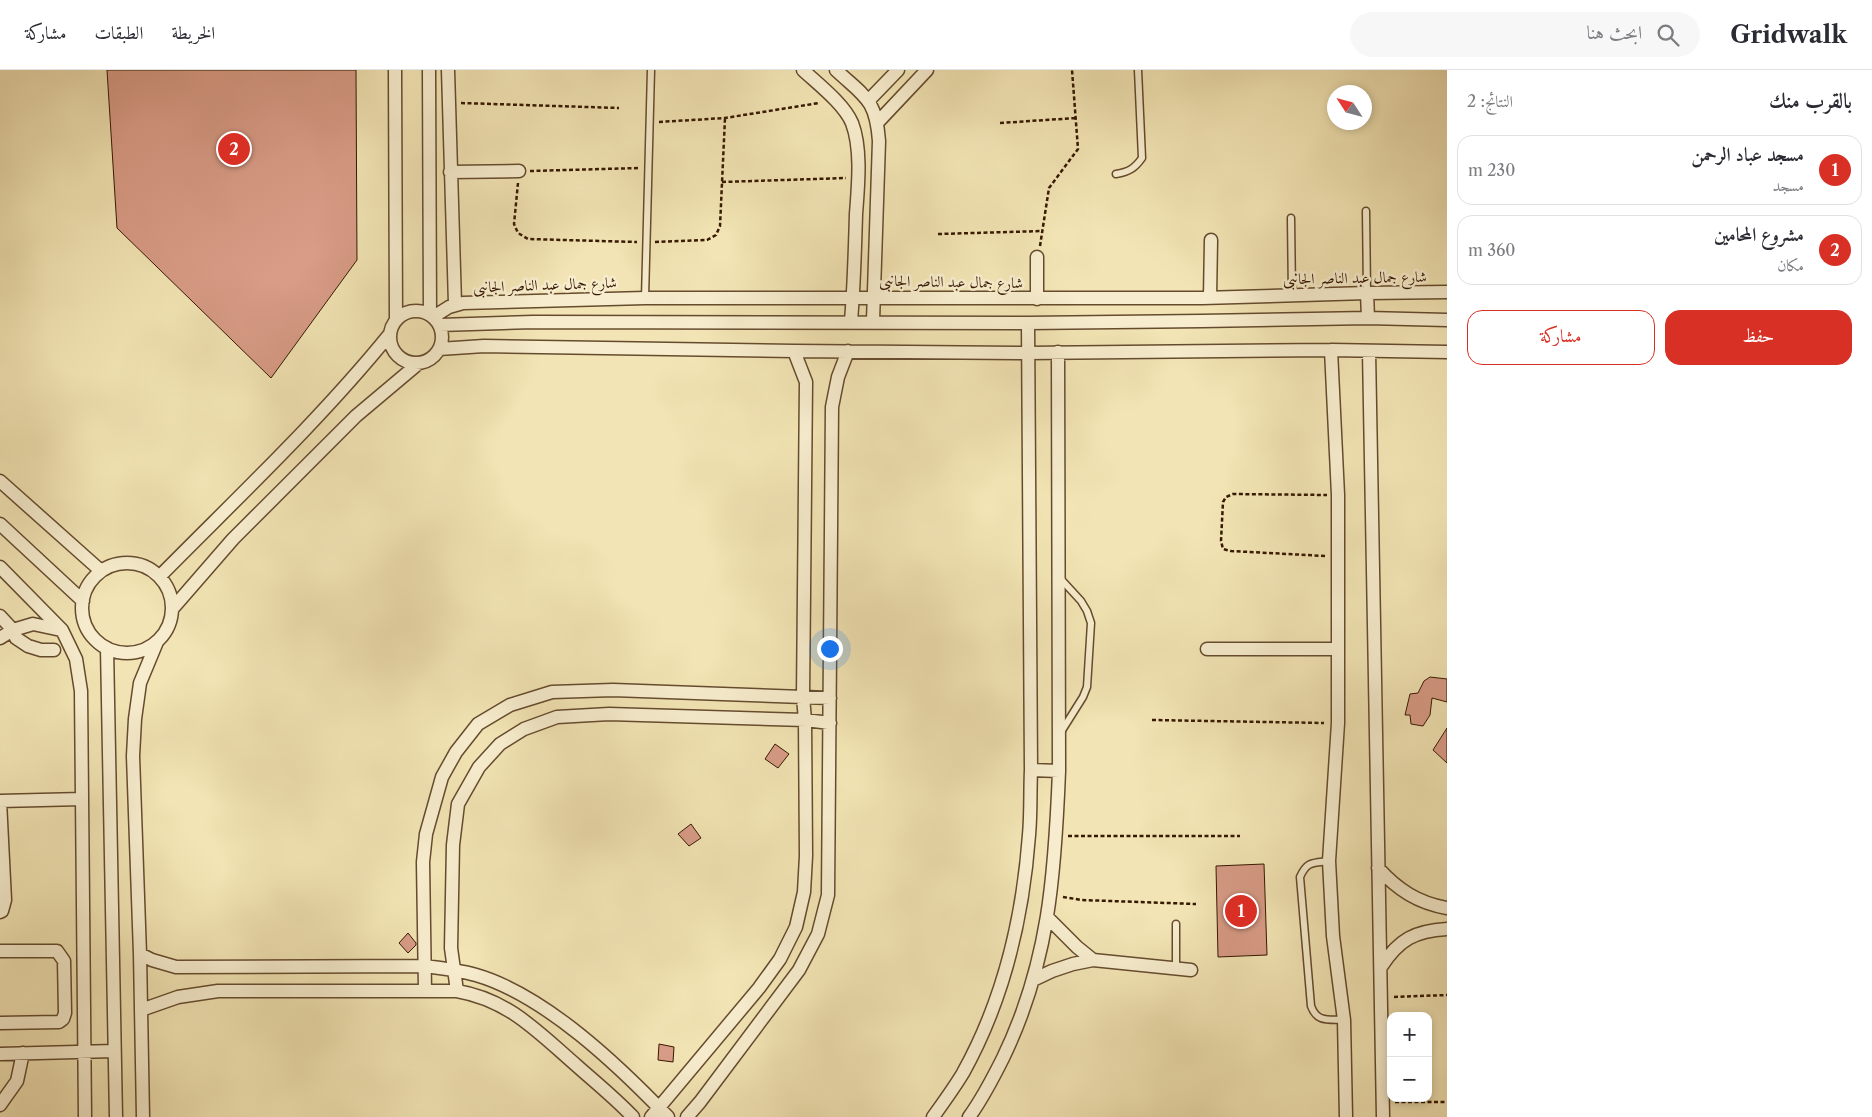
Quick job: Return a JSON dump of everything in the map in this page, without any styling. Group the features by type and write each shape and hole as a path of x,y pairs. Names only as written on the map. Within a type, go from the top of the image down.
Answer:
{"street":[{"path":"395,70 396,319"},
{"path":"429,70 434,319"},
{"name":"شارع جمال عبد الناصر الجانبى","path":"448,70 455,304"},
{"path":"803,70 835,100 854,128 857,146 858,178 853,297 850,321"},
{"path":"836,70 869,100 878,122 873,321"},
{"path":"869,100 898,70"},
{"path":"878,122 927,70"},
{"path":"450,172 519,171"},
{"path":"1202,322 1211,240"},
{"path":"1037,257 1038,299"},
{"path":"1367,292 1368,318"},
{"name":"شارع جمال عبد الناصر الجانبى","path":"434,319 455,304 645,298 1206,298 1367,292 1447,292"},
{"path":"173,608 233,539 356,416 419,363 434,356 439,349 442,333 434,319 422,311 413,310 404,313 391,326 390,345 394,353 401,359 410,363 419,363"},
{"path":"434,319 533,322 873,321 1028,323 1202,322 1368,318 1447,320"},
{"path":"933,1117 963,1073 991,1016 1007,965 1025,880 1031,770 1028,323"},
{"path":"160,576 302,432 360,371 389,336"},
{"path":"439,349 484,346 1028,353 1331,350 1447,352"},
{"path":"1331,350 1338,495 1338,723 1329,861 1333,936 1344,1020 1346,1117"},
{"path":"140,954 164,964 189,968 424,966 455,970 494,981 529,998 592,1046 660,1114 780,959 796,927 804,892 805,720 803,697 806,382 794,351"},
{"path":"687,1117 799,970 818,934 828,895 832,407 838,378 848,351"},
{"path":"1369,351 1383,1117"},
{"path":"969,1117 988,1088 1018,1027 1033,980 1048,918 1051,896 1059,771 1058,352"},
{"path":"0,481 101,571"},
{"path":"0,524 83,600"},
{"path":"131,563 150,568 160,576 172,596 173,608 171,621 165,633 156,642 145,650 132,653 119,652 107,648 95,640 87,628 83,615 83,600 89,584 101,571 112,565 131,563"},
{"path":"0,567 62,630 76,659 80,691 86,1117"},
{"path":"0,616 13,630 16,638 28,646 41,650 54,650"},
{"path":"0,638 13,630 33,624 62,630"},
{"path":"143,1117 140,954 133,756 135,719 140,683 156,642"},
{"path":"107,648 116,1117"},
{"path":"1207,649 1338,649"},
{"path":"425,991 423,862 426,834 442,777 456,752 478,724 510,705 552,692 613,690 830,698"},
{"path":"457,991 451,948 453,845 458,804 479,767 500,744 524,729 557,717 609,714 805,720 830,723"},
{"path":"1031,770 1059,771"},
{"path":"0,912 5,900 0,801 82,799"},
{"path":"1378,868 1402,892 1417,900 1447,908"},
{"path":"1048,918 1093,960"},
{"path":"1381,967 1391,952 1404,940 1420,932 1447,930"},
{"path":"0,951 57,951 64,960 65,1013 63,1019 59,1022 0,1023"},
{"path":"1033,980 1072,964 1093,960 1191,970"},
{"path":"141,1010 178,997 218,991 457,991 489,999 518,1015 632,1117"},
{"path":"0,1054 114,1051"},
{"path":"0,1105 17,1081 23,1053"}],"lane":[{"path":"645,298 651,70"},
{"path":"1116,174 1127,172 1136,166 1142,158 1138,70"},
{"path":"1366,211 1367,292"},
{"path":"1291,218 1292,295"},
{"path":"1059,576 1081,601 1091,623 1087,687 1083,697 1059,735"},
{"path":"1329,861 1310,863 1300,877 1311,1006 1314,1014 1320,1019 1344,1020"},
{"path":"1176,924 1176,969"}],"path":[{"path":"938,234 1043,232 1049,188 1078,149 1072,70"},
{"path":"650,122 725,118 835,100"},
{"path":"449,103 619,108"},
{"path":"648,168 519,171 514,224 518,234 528,239 646,242 707,240 716,235 720,226 725,118"},
{"path":"1000,123 1076,118"},
{"path":"722,182 858,178"},
{"path":"1338,495 1233,494 1226,497 1223,502 1221,542 1222,549 1231,551 1338,557"},
{"path":"1152,720 1338,723"},
{"path":"1056,836 1240,836"},
{"path":"1051,896 1082,900 1196,904"},
{"path":"1381,998 1447,995"},
{"path":"1383,1102 1447,1102"}],"building":[{"path":"107,70 356,70 357,260 271,378 117,228"},
{"path":"1430,677 1447,679 1447,702 1432,698 1430,715 1423,726 1411,724 1410,715 1405,715 1410,694 1418,693 1424,681"},
{"path":"1447,728 1447,763 1433,750"},
{"path":"775,744 789,754 778,768 765,759"},
{"path":"691,824 701,838 689,846 678,834"},
{"path":"1264,864 1267,955 1218,957 1216,866"},
{"path":"408,933 416,945 408,953 399,943"},
{"path":"659,1044 674,1047 673,1062 658,1060"}],"place":[{"name":"مشروع المحامين","path":"234,149"},
{"name":"مسجد عباد الرحمن","path":"1241,911"}]}
